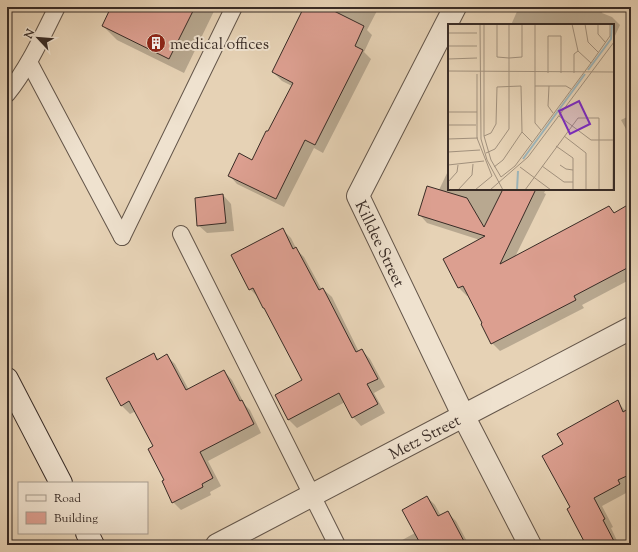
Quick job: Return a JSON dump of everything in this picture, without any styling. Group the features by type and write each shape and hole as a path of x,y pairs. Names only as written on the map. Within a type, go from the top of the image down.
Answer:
{"street":[{"name":"Killdee Street","path":"455,7 358,196 464,416"},
{"name":"Metz Street","path":"218,545 631,328"},
{"path":"7,379 60,482"},
{"path":"464,416 530,545"},
{"path":"88,534 93,545"}],"lane":[{"path":"7,94 29,62 57,7"},
{"path":"29,62 122,237 234,7"},
{"path":"181,234 311,496 337,545"}],"building":[{"name":"medical offices","path":"111,7 195,7 169,59 102,26"},
{"path":"304,7 326,7 364,26 355,46 363,50 315,145 305,140 276,199 228,176 239,153 252,160 266,131 268,131 293,83 272,72"},
{"path":"427,186 467,198 484,227 502,190 536,190 500,264 609,206 614,213 631,203 631,266 574,296 576,300 491,344 463,286 458,288 443,259 485,236 418,215"},
{"path":"223,194 226,223 197,226 195,198"},
{"path":"283,228 293,249 296,247 319,290 323,288 356,352 362,349 378,379 367,384 378,404 352,418 339,393 288,420 275,395 302,380 253,288 249,290 231,255"},
{"path":"154,353 157,360 167,354 186,390 224,370 254,424 200,452 213,478 202,484 203,487 172,503 162,481 164,480 148,449 153,446 129,401 121,406 106,378"},
{"path":"618,400 623,412 631,407 631,474 618,480 620,484 594,498 616,545 586,545 567,509 570,507 542,456 563,444 557,434"},
{"path":"427,496 438,516 448,511 466,545 421,545 402,510"}],"place":[{"name":"medical offices","path":"156,43"}]}
